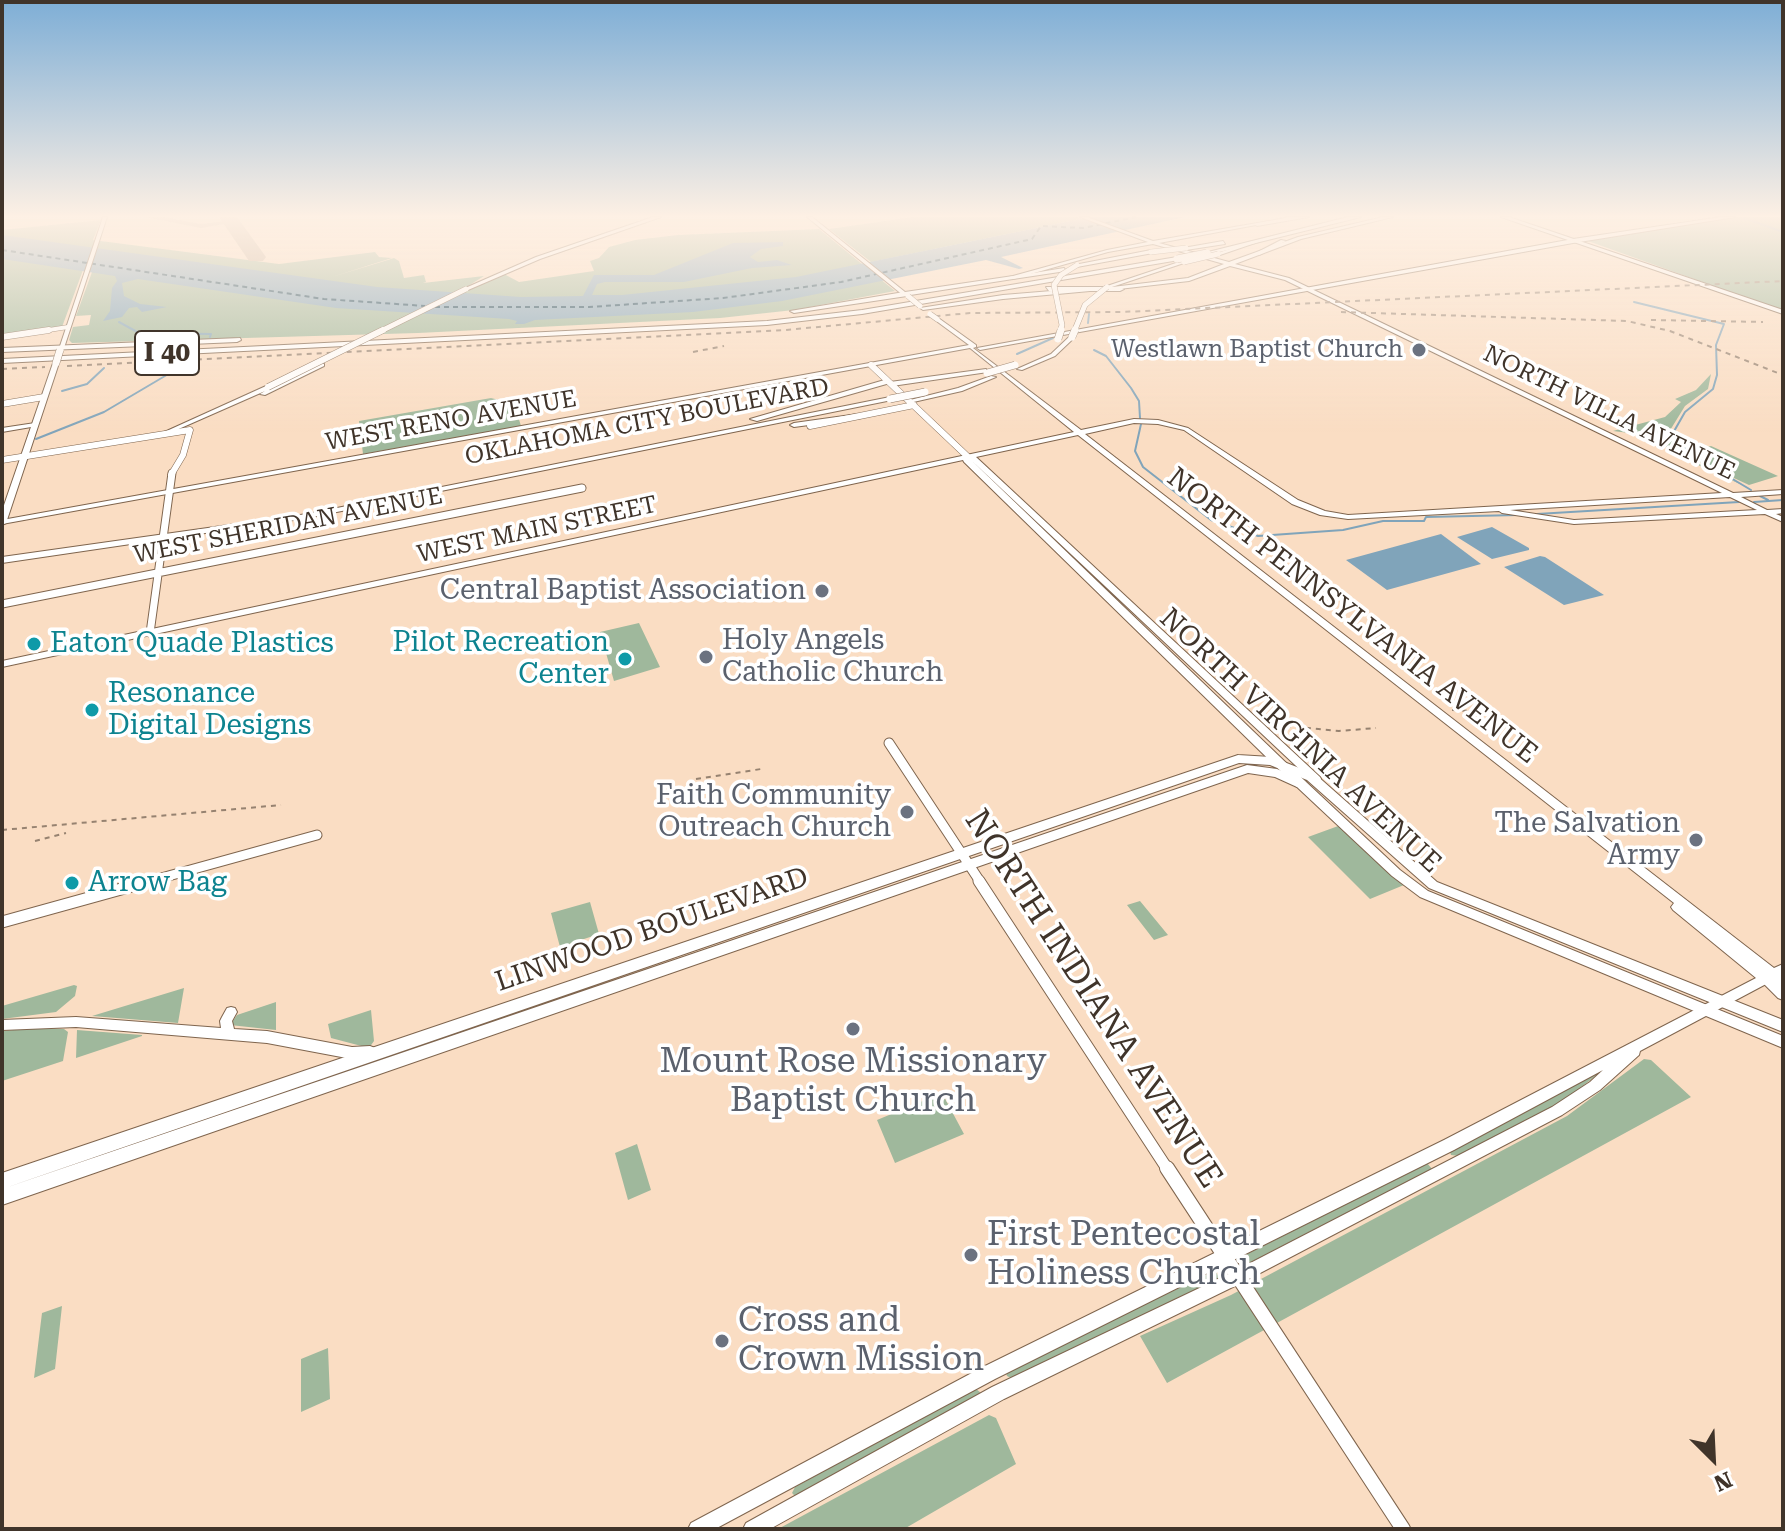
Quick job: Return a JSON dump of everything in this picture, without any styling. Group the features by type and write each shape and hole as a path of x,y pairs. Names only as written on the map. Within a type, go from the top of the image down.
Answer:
{"highway":[{"name":"I 40","path":"2,358 706,321 843,309 970,288"},
{"name":"I 40","path":"2,358 311,346 809,319 1005,288"},
{"path":"961,296 1120,289"},
{"path":"706,321 903,293"},
{"path":"691,327 790,325 924,310"},
{"path":"2,358 61,349 361,338"},
{"path":"2,358 56,363 237,354 311,346"}],"main road":[{"path":"2,523 82,288"},
{"path":"163,434 187,428 467,288"},
{"path":"897,288 1019,378 1034,396"},
{"path":"903,293 934,288"},
{"name":"OKLAHOMA CITY BOULEVARD","path":"989,374 1018,367 1058,339 1062,325 1055,288"},
{"name":"OKLAHOMA CITY BOULEVARD","path":"2,560 326,513 922,390 1018,367 1053,355 1072,337 1085,305 1105,288"},
{"path":"924,310 1023,295 1124,288"},
{"name":"WEST RENO AVENUE","path":"2,523 1300,288"},
{"name":"NORTH VILLA AVENUE","path":"1304,288 1783,520"},
{"path":"1712,288 1783,313"},
{"path":"992,361 1034,396"},
{"path":"242,400 312,363"},
{"path":"242,400 322,365"},
{"path":"707,433 890,383 989,374"},
{"path":"911,403 960,390 989,374"},
{"path":"1009,378 1019,378"},
{"name":"NORTH PENNSYLVANIA AVENUE","path":"1034,396 1626,863 1776,976 1783,994"},
{"path":"707,433 858,416"},
{"name":"WEST MAIN STREET","path":"2,664 1134,421 1179,426 1295,502 1332,515 1362,517 1481,509 1517,510"},
{"path":"2,430 35,425"},
{"name":"NORTH VIRGINIA AVENUE","path":"967,456 966,461 1158,638 1286,766"},
{"path":"1517,510 1783,492"},
{"path":"1517,510 1533,517 1574,522 1783,511"},
{"name":"OKLAHOMA CITY BOULEVARD","path":"7,553 161,536"},
{"name":"LINWOOD BOULEVARD","path":"2,1181 380,1051 964,857 1237,771 1286,766 1320,783"},
{"name":"LINWOOD BOULEVARD","path":"1286,766 1301,784"},
{"name":"NORTH VIRGINIA AVENUE","path":"1320,783 1427,882 1719,1003 1783,1026"},
{"name":"NORTH VIRGINIA AVENUE","path":"1301,784 1396,873 1424,894 1783,1042"},
{"name":"LINWOOD BOULEVARD","path":"2,1197 964,857"},
{"path":"697,1529 989,1373 1226,1259 1776,976"},
{"path":"228,1034 226,1021 231,1012"},
{"path":"2,1025 48,1021 296,1041 352,1053 380,1051"},
{"path":"752,1529 998,1393 1238,1277 1557,1111 1595,1086 1641,1044"}],"street":[{"path":"2,337 68,328"},
{"name":"NORTH VIRGINIA AVENUE","path":"871,365 967,456"},
{"path":"2,404 44,397"},
{"path":"810,426 911,403"},
{"path":"150,633 170,475 183,455 187,428"},
{"path":"2,460 163,434"},
{"name":"WEST SHERIDAN AVENUE","path":"2,604 582,488"},
{"name":"NORTH INDIANA AVENUE","path":"889,743 1403,1529"},
{"path":"2,922 317,835"}],"green space":[{"path":"2,288 76,288 62,327 2,335"},
{"path":"86,288 892,288 895,291 794,310 720,318 418,333 72,343 69,340 73,327 89,325 91,315 76,316"},
{"path":"1720,288 1783,288 1783,311"},
{"path":"1711,374 1708,389 1685,406 1669,432 1678,450 1675,452 1751,489 1676,455 1654,436 1613,431 1665,417 1681,402 1675,399 1696,390"},
{"path":"491,398 499,400 518,416 521,426 363,454 359,421"},
{"path":"1711,446 1778,476 1749,485 1682,454"},
{"path":"639,623 660,667 614,681 600,632"},
{"path":"1341,825 1404,885 1370,899 1308,837"},
{"path":"1140,901 1168,935 1154,940 1127,905"},
{"path":"590,902 599,934 560,947 551,913"},
{"path":"77,986 75,996 56,1012 2,1019 2,1006"},
{"path":"184,988 178,1023 92,1016"},
{"path":"276,1002 276,1030 230,1025 237,1015"},
{"path":"371,1010 374,1041 369,1048 331,1038 328,1024"},
{"path":"64,1029 68,1032 63,1061 2,1081 2,1031"},
{"path":"77,1030 142,1035 142,1036 76,1058"},
{"path":"1644,1059 1651,1060 1691,1097 1167,1383 1140,1336 1231,1295 1567,1116"},
{"path":"1608,1066 1564,1101 1459,1156 1451,1155 1450,1152"},
{"path":"942,1093 964,1134 895,1163 877,1120"},
{"path":"637,1144 651,1190 628,1200 615,1153"},
{"path":"1427,1163 1432,1169 1247,1264 1242,1262 1245,1255"},
{"path":"1215,1271 1220,1278 1013,1379 1007,1376 1006,1373 1088,1331"},
{"path":"62,1306 55,1369 34,1378 42,1313"},
{"path":"328,1348 330,1399 301,1412 301,1359"},
{"path":"975,1388 981,1393 795,1496 792,1493 795,1487"},
{"path":"989,1415 996,1418 1016,1464 904,1529 778,1529"}],"water":[{"path":"112,288 123,288 124,296 140,304 167,307 142,312 137,307 129,308 122,317 103,321 110,311"},
{"path":"202,288 398,288 521,297 583,296 587,288 595,288 592,295 685,288 844,288 782,301 693,312 535,320 515,324 517,321 509,319 336,308"},
{"path":"1492,527 1529,550 1492,559 1457,537"},
{"path":"1441,534 1481,564 1387,590 1346,560"},
{"path":"1540,556 1604,595 1564,605 1504,567"}],"waterway":[{"path":"1634,302 1724,324 1716,345 1717,375 1713,389 1685,412 1673,433 1689,453 1751,490"},
{"path":"1088,323 1089,314"},
{"path":"119,322 139,333"},
{"path":"139,333 211,334 210,337"},
{"path":"1017,354 1053,338"},
{"path":"1094,350 1106,356 1131,388 1139,401 1140,418"},
{"path":"36,439 104,412 187,363"},
{"path":"62,391 87,384 104,368"},
{"path":"1141,424 1135,451 1143,467 1211,520 1258,536 1343,530 1383,521 1424,521 1426,517 1518,515"},
{"path":"1760,496 1768,500"},
{"path":"1754,502 1783,500"},
{"path":"1537,514 1739,502"}],"ferry route":[{"path":"255,288 324,299 425,306"},
{"path":"435,307 589,307 723,298 793,288"}],"railway":[{"path":"67,366 785,330 970,313 1122,312 1624,288"},
{"path":"1341,312 1627,321 1670,331 1783,375"},
{"path":"1651,320 1763,322"},
{"path":"693,352 724,346"},
{"path":"2,369 45,367"},
{"path":"1452,710 1499,712"},
{"path":"1276,725 1339,731 1376,728"},
{"path":"696,779 761,769"},
{"path":"2,830 281,805"},
{"path":"35,841 66,833"}],"place":[{"name":"Westlawn Baptist Church","path":"1419,350"},
{"name":"Central Baptist Association","path":"822,591"},
{"name":"Eaton Quade Plastics","path":"34,644"},
{"name":"Holy Angels Catholic Church","path":"706,657"},
{"name":"Pilot Recreation Center","path":"625,659"},
{"name":"Resonance Digital Designs","path":"92,710"},
{"name":"Faith Community Outreach Church","path":"907,812"},
{"name":"The Salvation Army","path":"1696,840"},
{"name":"Arrow Bag","path":"72,883"},
{"name":"Mount Rose Missionary Baptist Church","path":"853,1029"},
{"name":"First Pentecostal Holiness Church","path":"971,1255"},
{"name":"Cross and Crown Mission","path":"722,1341"}]}
